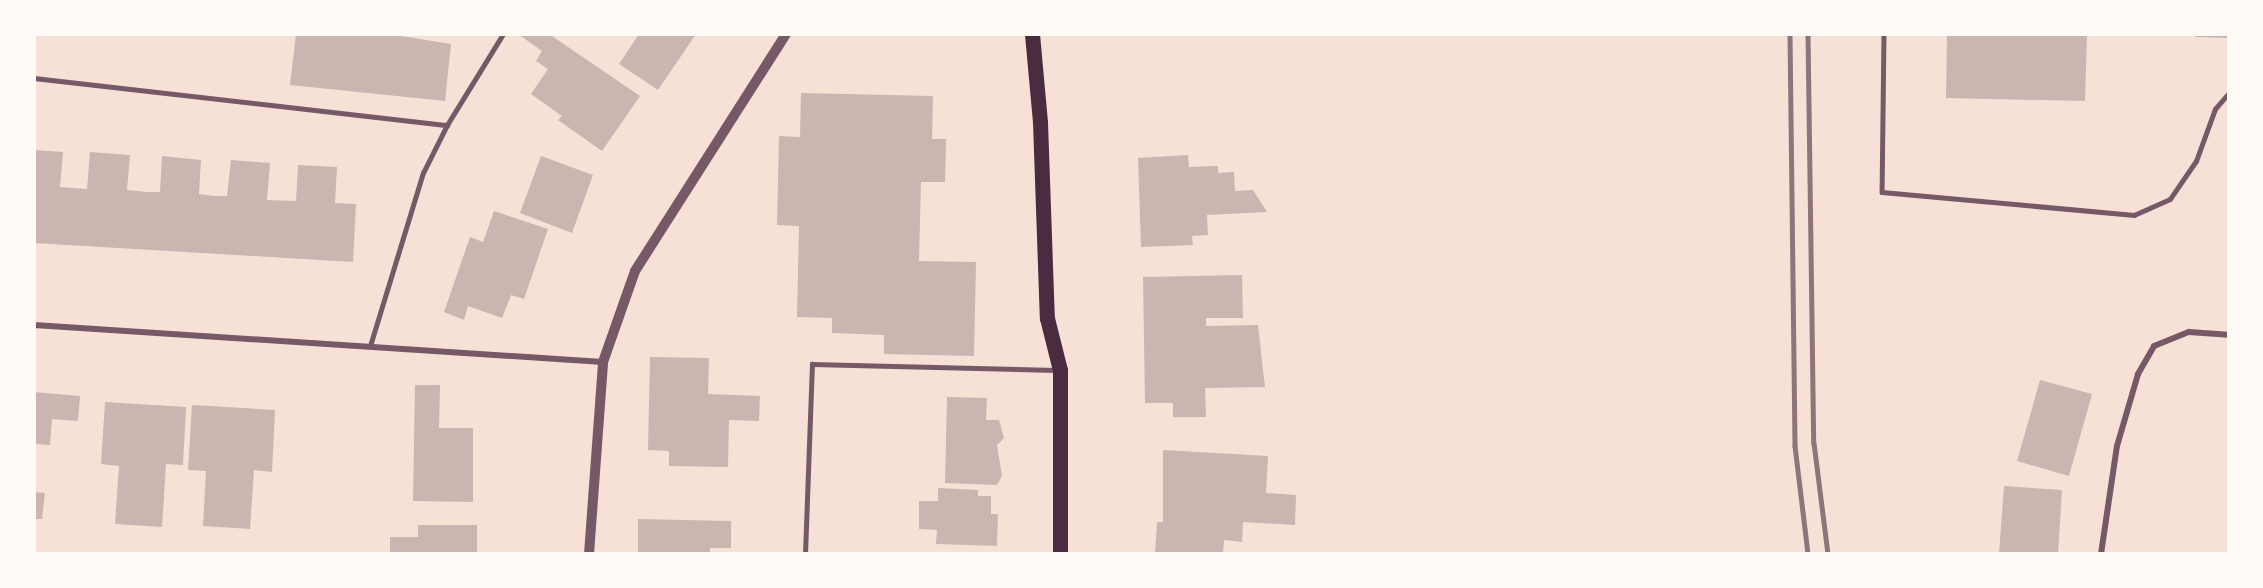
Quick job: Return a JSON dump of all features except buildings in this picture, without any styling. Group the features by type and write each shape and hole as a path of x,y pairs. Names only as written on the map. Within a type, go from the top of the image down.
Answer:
{"main road":[{"path":"1032,34 1040,122 1047,318 1060,370 1060,554"}],"street":[{"path":"589,554 603,362 635,271 786,34"},
{"path":"34,325 603,362"},
{"path":"2101,554 2117,446 2138,374 2154,346 2189,332 2229,335"}],"lane":[{"path":"370,346 423,173 447,125 503,34"},
{"path":"1884,34 1882,192 2134,214 2170,200 2196,161 2215,109 2229,94"},
{"path":"34,78 447,125"},
{"path":"805,554 812,364 1060,370"}],"railway":[{"path":"1790,34 1795,446 1808,554"},
{"path":"1808,34 1814,443 1828,554"}]}
